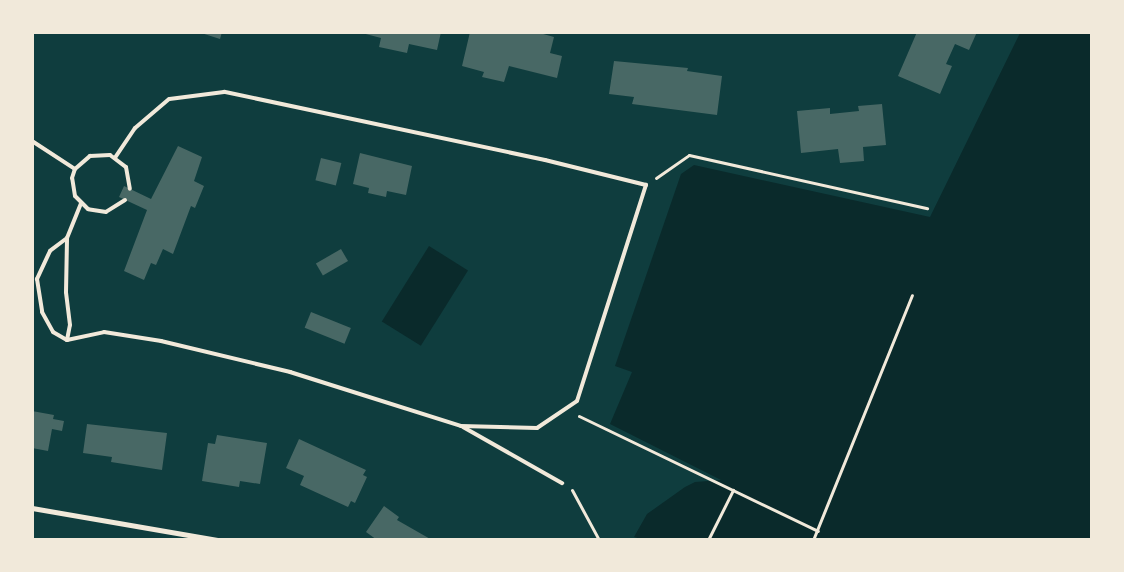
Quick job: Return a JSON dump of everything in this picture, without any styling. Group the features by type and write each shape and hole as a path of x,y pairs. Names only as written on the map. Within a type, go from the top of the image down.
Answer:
{"street":[{"path":"32,508 217,540"}],"lane":[{"path":"115,158 135,128 169,98 224,92 545,160 646,185 576,401 537,428 461,426"},
{"path":"32,141 75,169"},
{"path":"125,200 106,212 97,212 81,203 72,187 75,169 90,156 100,154 115,158 126,167 130,189"},
{"path":"67,340 70,325 66,292 67,238 81,203"},
{"path":"67,238 50,251 37,279 42,312 54,332 67,340 104,332 161,341 290,372 461,426 562,483"}],"path":[{"path":"672,167 689,155 927,208"},
{"path":"813,540 912,295"},
{"path":"564,409 818,531"},
{"path":"708,540 733,490"},
{"path":"574,491 599,540"}],"water":[{"path":"1020,33 1091,33 1091,539 641,539 634,537 647,514 685,487 695,482 721,480 610,424 632,372 615,366 681,174 694,165 930,217"},
{"path":"429,246 468,270 421,346 382,321"}],"building":[{"path":"198,32 222,32 220,39"},
{"path":"358,32 441,32 437,50 409,44 407,53 379,47 381,38"},
{"path":"470,32 536,32 554,37 550,53 562,56 557,78 509,66 504,82 482,77 484,72 462,66"},
{"path":"917,32 977,32 969,50 955,44 946,64 952,66 940,94 898,76"},
{"path":"614,61 688,68 687,71 722,76 717,115 632,104 634,97 609,94"},
{"path":"882,104 886,145 863,147 864,161 840,163 838,149 801,153 797,111 830,108 830,114 859,111 858,106"},
{"path":"178,146 202,157 194,181 204,186 195,208 191,206 173,254 163,249 156,265 151,263 144,280 124,271 147,210 119,197 124,186 151,199"},
{"path":"360,153 412,166 406,195 387,191 386,197 368,193 369,188 353,184"},
{"path":"321,158 341,163 336,185 315,180"},
{"path":"341,249 348,261 323,276 316,264"},
{"path":"311,312 351,328 345,344 305,328"},
{"path":"32,411 54,415 53,419 64,421 62,431 52,429 48,451 32,448"},
{"path":"87,424 167,433 162,470 111,462 112,457 83,453"},
{"path":"217,435 267,443 260,484 240,481 239,487 202,481 208,443 215,444"},
{"path":"299,439 366,470 363,475 367,477 355,503 351,501 348,507 300,485 304,476 286,468"},
{"path":"384,506 399,517 397,520 432,540 377,540 366,532"}]}
